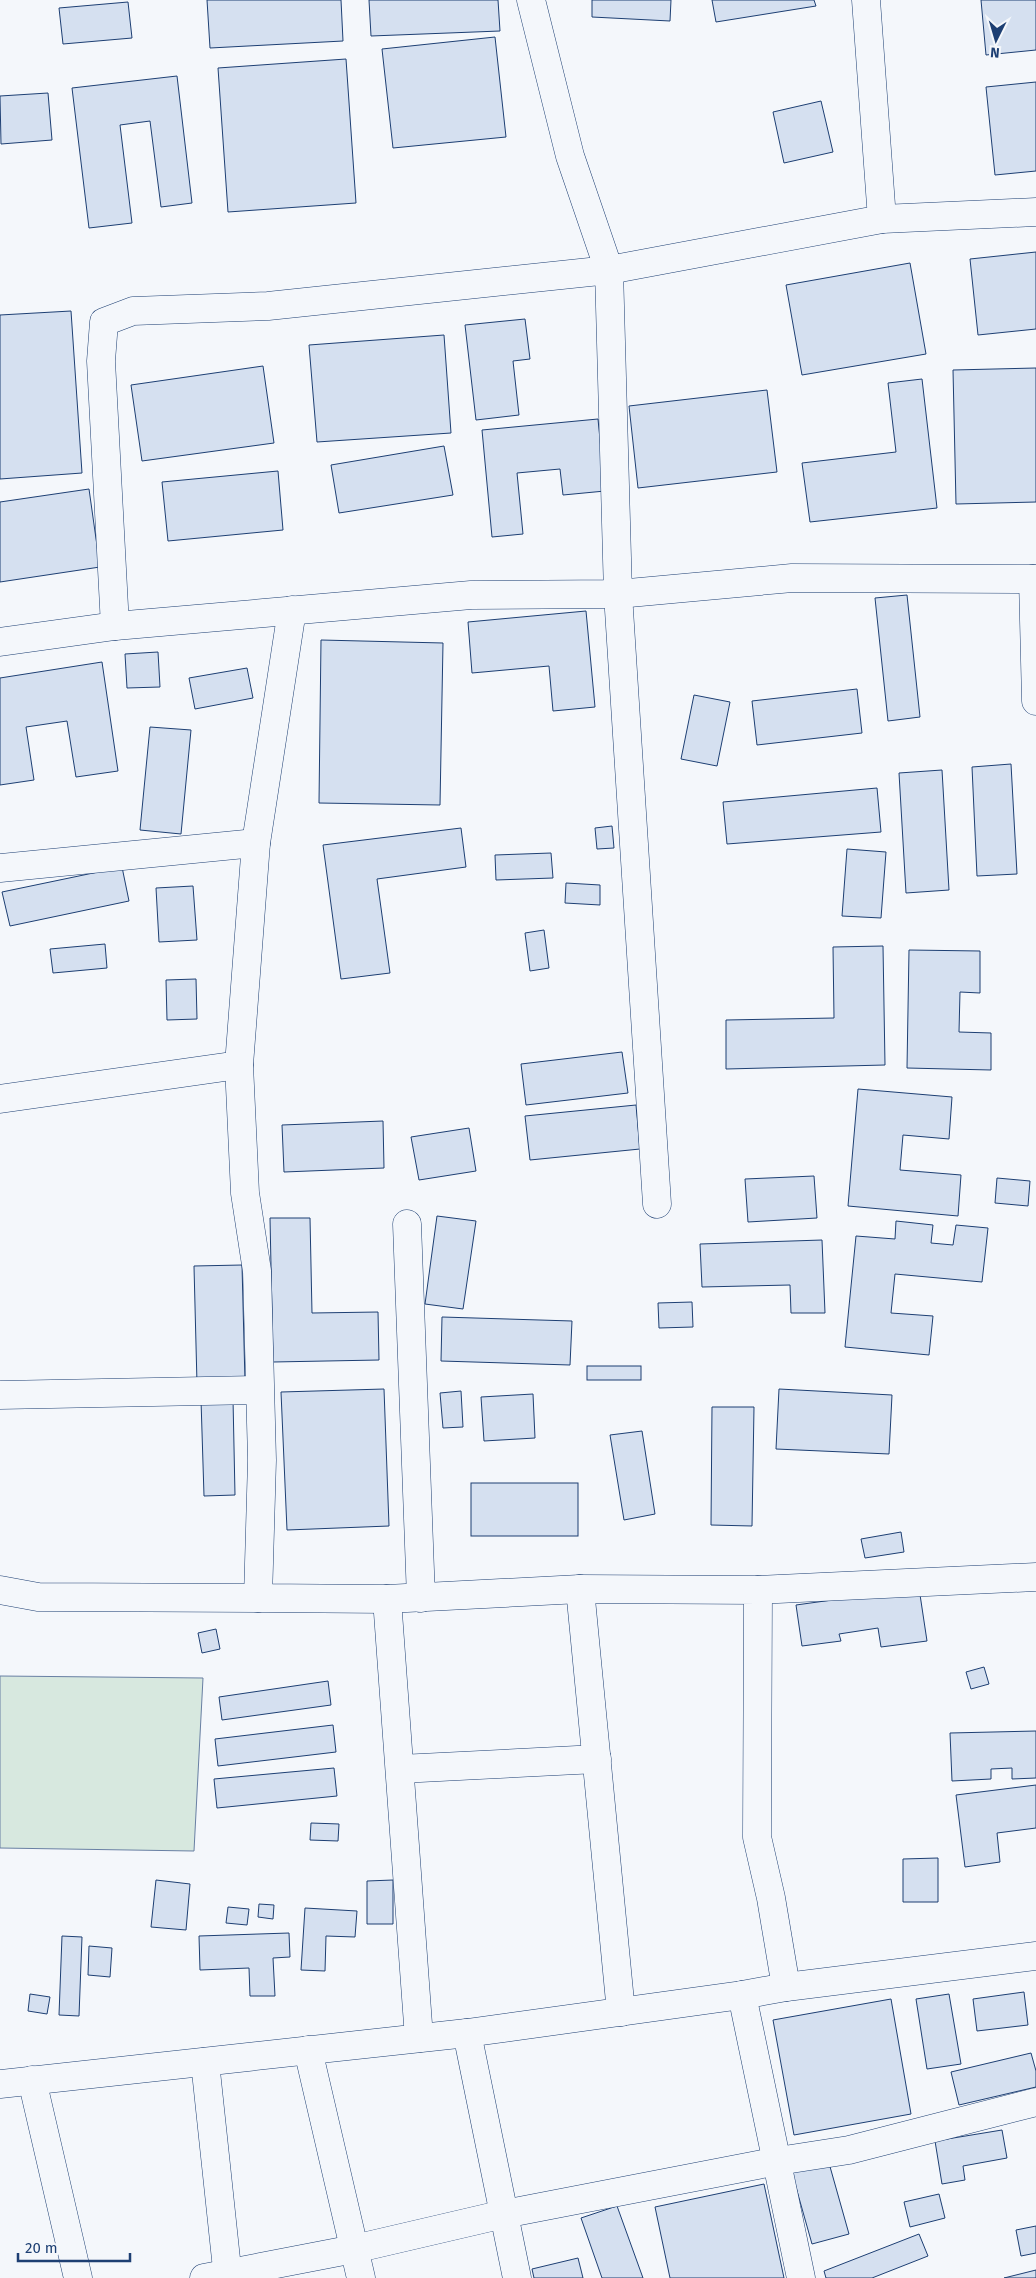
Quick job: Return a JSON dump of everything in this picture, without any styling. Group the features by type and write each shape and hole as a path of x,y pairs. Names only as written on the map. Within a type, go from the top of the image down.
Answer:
{"street":[{"path":"531,0 570,156 609,270 618,594 657,1204"},
{"path":"866,0 882,219"},
{"path":"115,626 101,361 104,322 134,311 268,306 609,270 882,219 1036,212"},
{"path":"0,642 115,626 471,595 618,594 792,578 1034,579 1036,700"},
{"path":"258,1598 262,1460 257,1271 245,1193 239,1065 256,843 292,610"},
{"path":"0,868 256,843"},
{"path":"0,1099 239,1065"},
{"path":"408,1224 421,1598"},
{"path":"0,1395 259,1390"},
{"path":"0,1590 38,1597 387,1599 580,1589 758,1590 1036,1577"},
{"path":"580,1589 621,2012"},
{"path":"758,1590 758,1837 771,1898 786,1986"},
{"path":"387,1599 419,2038"},
{"path":"400,1769 597,1759"},
{"path":"0,2084 467,2033 742,1995 786,1986 1036,1956"},
{"path":"742,1995 801,2278"},
{"path":"467,2033 517,2278"},
{"path":"308,2050 361,2278"},
{"path":"205,2062 220,2276 354,2249 504,2214 778,2161 849,2150 1036,2102"},
{"path":"32,2080 78,2278"}],"shaded area":[{"path":"0,1676 203,1678 194,1851 0,1848"}],"building":[{"path":"207,0 341,0 343,41 210,48"},
{"path":"369,0 498,0 500,31 371,36"},
{"path":"592,0 671,0 670,21 592,17"},
{"path":"712,0 814,0 816,6 716,22"},
{"path":"981,0 1036,0 1036,50 986,55"},
{"path":"128,2 132,38 63,44 59,8"},
{"path":"495,37 506,137 393,148 382,49"},
{"path":"346,59 356,203 228,212 218,68"},
{"path":"177,76 192,203 161,207 150,121 120,125 132,223 89,228 72,88"},
{"path":"1036,82 1036,171 995,175 986,87"},
{"path":"48,93 52,140 1,144 0,96"},
{"path":"821,101 833,152 784,163 773,112"},
{"path":"1036,252 1036,329 978,335 970,259"},
{"path":"910,263 926,354 802,375 786,285"},
{"path":"71,311 82,473 0,479 0,315"},
{"path":"525,319 530,359 513,361 519,415 476,420 465,325"},
{"path":"444,335 451,433 317,442 309,345"},
{"path":"263,366 274,443 142,461 131,385"},
{"path":"1036,368 1036,502 956,504 953,370"},
{"path":"922,379 937,508 810,522 802,463 896,452 888,383"},
{"path":"767,390 777,472 638,488 629,406"},
{"path":"598,419 605,491 563,495 560,469 517,473 523,534 492,537 482,430"},
{"path":"444,446 453,495 339,513 331,465"},
{"path":"278,471 283,530 168,541 162,482"},
{"path":"89,489 100,567 0,582 0,502"},
{"path":"907,595 920,717 888,721 875,598"},
{"path":"586,611 595,707 553,711 549,666 472,673 468,622"},
{"path":"321,640 443,643 440,805 319,803"},
{"path":"158,652 160,687 127,688 125,654"},
{"path":"102,662 118,771 76,777 67,721 26,727 34,780 0,785 0,678"},
{"path":"247,668 253,698 195,709 189,678"},
{"path":"857,689 862,733 757,745 752,701"},
{"path":"694,695 730,702 717,766 681,759"},
{"path":"150,727 191,730 181,834 140,830"},
{"path":"1011,764 1017,874 977,876 972,767"},
{"path":"942,770 949,890 906,893 899,773"},
{"path":"877,788 881,832 727,844 723,802"},
{"path":"612,826 614,848 597,849 595,828"},
{"path":"461,828 466,867 377,879 390,973 341,979 323,845"},
{"path":"847,849 886,852 881,918 842,916"},
{"path":"551,853 553,878 496,880 495,855"},
{"path":"122,867 129,901 10,926 2,892"},
{"path":"566,883 600,885 600,905 565,903"},
{"path":"193,886 197,940 159,942 156,888"},
{"path":"544,930 549,968 530,971 525,933"},
{"path":"105,944 107,968 53,973 50,949"},
{"path":"883,946 885,1065 726,1069 726,1020 834,1018 833,947"},
{"path":"909,950 980,951 980,993 960,992 959,1032 991,1033 991,1070 907,1068"},
{"path":"196,979 197,1019 167,1020 166,980"},
{"path":"622,1052 628,1093 526,1105 521,1064"},
{"path":"858,1089 952,1097 949,1139 903,1135 900,1170 961,1175 958,1216 848,1206"},
{"path":"636,1105 640,1149 530,1160 525,1116"},
{"path":"383,1121 384,1168 284,1172 282,1125"},
{"path":"469,1128 476,1171 419,1180 411,1137"},
{"path":"814,1176 817,1218 748,1222 745,1179"},
{"path":"997,1178 1030,1181 1028,1206 995,1203"},
{"path":"437,1216 476,1221 463,1309 425,1304"},
{"path":"270,1218 310,1218 312,1313 378,1312 379,1360 273,1362"},
{"path":"896,1221 933,1225 931,1243 953,1245 956,1225 988,1228 982,1282 895,1274 891,1313 933,1316 929,1355 845,1347 856,1236 895,1239"},
{"path":"822,1240 825,1313 791,1313 790,1285 702,1287 700,1244"},
{"path":"242,1265 245,1382 197,1384 194,1266"},
{"path":"692,1302 693,1327 659,1328 658,1303"},
{"path":"442,1317 572,1321 570,1365 441,1361"},
{"path":"587,1366 641,1366 641,1380 587,1380"},
{"path":"384,1389 389,1526 287,1530 281,1392"},
{"path":"779,1389 892,1395 889,1454 776,1449"},
{"path":"461,1391 463,1427 443,1428 440,1393"},
{"path":"533,1394 535,1438 484,1441 481,1397"},
{"path":"233,1399 235,1495 204,1496 201,1400"},
{"path":"712,1407 754,1407 752,1526 711,1525"},
{"path":"642,1431 655,1514 624,1520 610,1435"},
{"path":"471,1483 578,1483 578,1536 471,1536"},
{"path":"901,1532 904,1552 865,1558 861,1539"},
{"path":"919,1588 927,1641 881,1647 878,1628 839,1634 841,1641 802,1646 796,1605"},
{"path":"216,1629 220,1649 202,1653 198,1633"},
{"path":"984,1667 989,1684 971,1689 966,1672"},
{"path":"328,1681 331,1705 222,1720 219,1697"},
{"path":"333,1725 336,1752 218,1766 215,1739"},
{"path":"1036,1731 1036,1778 1012,1779 1012,1768 991,1769 991,1779 952,1781 950,1733"},
{"path":"334,1768 337,1796 217,1808 214,1779"},
{"path":"1036,1785 1036,1828 997,1833 1000,1862 965,1867 956,1795"},
{"path":"311,1823 339,1824 338,1841 310,1840"},
{"path":"938,1858 938,1902 903,1902 903,1859"},
{"path":"156,1880 190,1884 186,1930 151,1927"},
{"path":"393,1880 393,1924 367,1924 367,1881"},
{"path":"259,1904 274,1905 273,1919 258,1917"},
{"path":"228,1907 249,1909 247,1925 226,1923"},
{"path":"305,1908 357,1911 355,1937 326,1936 325,1971 301,1970"},
{"path":"289,1933 290,1957 273,1958 275,1996 250,1996 249,1968 200,1970 199,1936"},
{"path":"62,1936 82,1937 79,2016 59,2015"},
{"path":"89,1946 112,1948 110,1977 88,1975"},
{"path":"1024,1992 1028,2025 977,2031 973,1999"},
{"path":"30,1994 50,1997 47,2014 28,2011"},
{"path":"949,1994 961,2064 927,2069 916,1999"},
{"path":"891,1999 911,2114 794,2135 773,2020"},
{"path":"1031,2053 1036,2071 1036,2087 959,2105 951,2072"},
{"path":"1002,2130 1007,2158 963,2166 965,2180 942,2184 935,2141"},
{"path":"827,2156 849,2234 812,2244 790,2166"},
{"path":"764,2184 784,2278 670,2278 655,2207"},
{"path":"939,2194 945,2218 910,2227 904,2202"},
{"path":"617,2206 643,2278 602,2278 581,2218"},
{"path":"1036,2226 1036,2253 1021,2256 1016,2230"},
{"path":"919,2234 928,2256 872,2278 826,2278 824,2271"},
{"path":"578,2258 583,2278 534,2278 532,2269"},
{"path":"1036,2270 1036,2278 1004,2278"}]}
